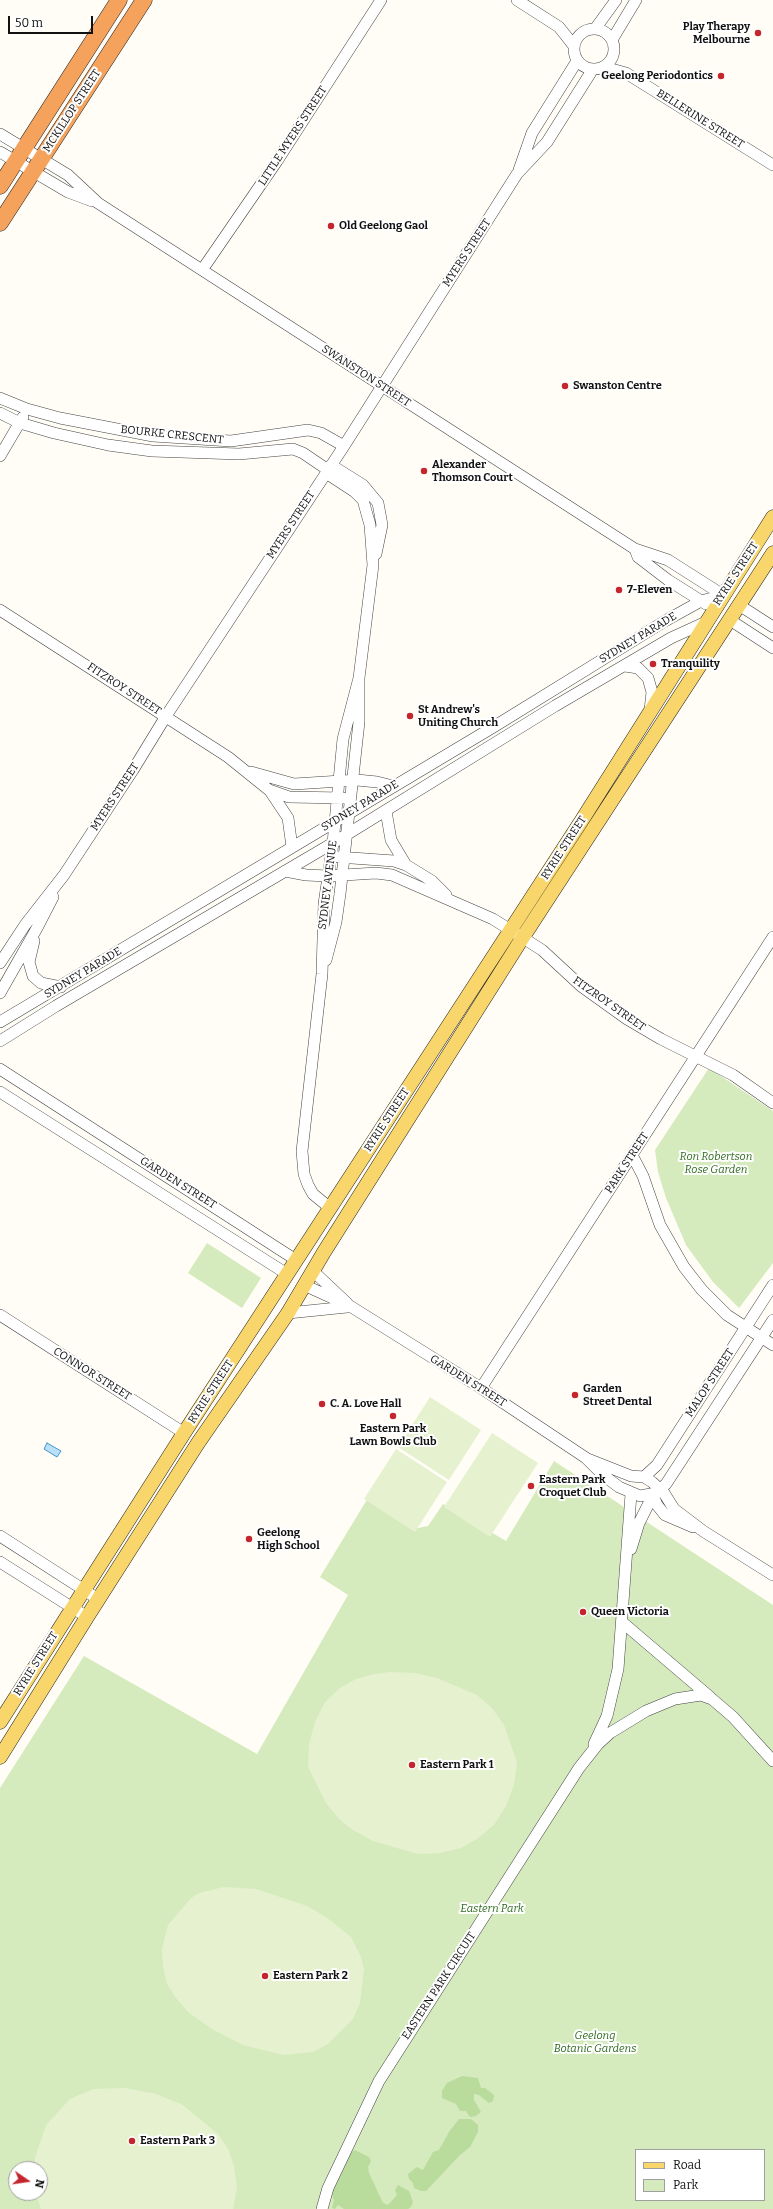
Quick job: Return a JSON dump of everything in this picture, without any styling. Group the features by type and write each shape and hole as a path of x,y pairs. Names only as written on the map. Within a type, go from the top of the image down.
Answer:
{"highway":[{"name":"MCKILLOP STREET","path":"0,186 119,0"},
{"name":"MCKILLOP STREET","path":"0,223 144,0"}],"main road":[{"name":"RYRIE STREET","path":"0,1757 86,1617 198,1443 288,1313 650,711 773,517"},
{"name":"RYRIE STREET","path":"0,1722 71,1607 330,1208 730,620 773,553"},
{"name":"SWANSTON STREET","path":"723,595 739,605"},
{"name":"SWANSTON STREET","path":"714,609 730,620"},
{"path":"706,622 730,620"},
{"name":"GARDEN STREET","path":"296,1260 312,1271"},
{"name":"GARDEN STREET","path":"287,1274 304,1285"},
{"path":"184,1433 198,1443"}],"street":[{"name":"LITTLE MYERS STREET","path":"202,270 277,161 381,0"},
{"path":"518,0 559,27 574,46 577,60 582,65 598,68 613,54 612,40 636,0"},
{"path":"574,46 580,34 590,30 616,0"},
{"path":"559,27 602,31 612,40"},
{"name":"BELLERINE STREET","path":"613,54 626,73"},
{"name":"MYERS STREET","path":"517,174 532,133 577,60"},
{"name":"BELLERINE STREET","path":"598,68 626,73 772,161"},
{"name":"MYERS STREET","path":"0,963 25,925 64,875 133,770 166,716 344,446 517,174 547,142 598,68"},
{"name":"SWANSTON STREET","path":"0,134 20,155 37,165 68,192 98,203 635,549 668,560 723,595"},
{"name":"SWANSTON STREET","path":"0,152 20,155 37,165"},
{"name":"BOURKE CRESCENT","path":"0,398 27,409 153,436 212,441 231,441 311,430 328,436 344,446"},
{"path":"0,456 27,409"},
{"name":"BOURKE CRESCENT","path":"0,413 20,423 75,437 152,451 239,454 293,449 303,453 328,469"},
{"path":"75,437 79,421"},
{"name":"SYDNEY AVENUE","path":"322,974 336,922 359,722 359,678 373,565 381,531 379,507 368,489 328,469"},
{"name":"SYDNEY AVENUE","path":"328,469 358,493 367,511 372,538 373,565"},
{"path":"367,511 379,507"},
{"name":"SWANSTON STREET","path":"635,549 638,557 668,580 714,609"},
{"name":"SYDNEY PARADE","path":"0,1022 61,987 662,623 701,601 723,595"},
{"name":"SWANSTON STREET","path":"739,605 773,627"},
{"name":"FITZROY STREET","path":"0,610 166,716 247,770 269,790 288,818 292,847"},
{"name":"SWANSTON STREET","path":"730,620 773,648"},
{"name":"SYDNEY PARADE","path":"0,1041 56,1006 333,843 555,706 672,638 706,622"},
{"path":"625,666 638,668 648,678 652,692 650,711"},
{"name":"SYDNEY AVENUE","path":"330,1208 313,1194 308,1185 304,1174 302,1157 322,974 323,926 333,843 338,782 346,725 359,678"},
{"name":"FITZROY STREET","path":"247,770 294,784 352,781 377,782 394,786"},
{"name":"FITZROY STREET","path":"269,790 289,796 350,798"},
{"name":"FITZROY STREET","path":"386,811 392,840 406,865"},
{"name":"FITZROY STREET","path":"331,856 394,861 406,865 432,882 450,899"},
{"name":"FITZROY STREET","path":"285,871 306,875 328,876 376,873 392,875 450,899 517,933 542,950 581,986 644,1030 733,1075 773,1103"},
{"name":"MYERS STREET","path":"0,993 37,928 64,875"},
{"path":"37,928 29,962 31,973 41,983 61,987"},
{"name":"PARK STREET","path":"481,1388 773,937"},
{"name":"GARDEN STREET","path":"0,1069 296,1260"},
{"path":"0,1092 10,1076"},
{"name":"GARDEN STREET","path":"0,1092 287,1274"},
{"path":"120,1168 130,1153"},
{"path":"632,1155 643,1176 660,1225 676,1255 712,1301 745,1328 773,1345"},
{"path":"211,1227 222,1211"},
{"name":"GARDEN STREET","path":"312,1271 350,1306"},
{"name":"GARDEN STREET","path":"304,1285 350,1306 481,1388 586,1458 603,1475 631,1494"},
{"name":"MALOP STREET","path":"644,1478 657,1465 773,1286"},
{"path":"288,1313 350,1306"},
{"name":"CONNOR STREET","path":"0,1315 184,1433"},
{"name":"MALOP STREET","path":"657,1492 718,1406 773,1320"},
{"path":"702,1396 718,1406"},
{"name":"GARDEN STREET","path":"586,1458 631,1476 644,1478 657,1492 657,1505 665,1515 674,1521 703,1531 773,1575"},
{"path":"631,1494 640,1496 657,1492"},
{"name":"EASTERN PARK CIRCUIT","path":"628,1559 639,1523 657,1492"},
{"name":"EASTERN PARK CIRCUIT","path":"322,2209 328,2188 379,2081 589,1754 603,1725 611,1702 618,1669 628,1559 631,1494"},
{"path":"0,1536 98,1599"},
{"path":"0,1562 86,1617"},
{"path":"622,1622 748,1731 773,1761"},
{"name":"EASTERN PARK CIRCUIT","path":"589,1754 610,1733 655,1706 691,1696 701,1695 712,1699"}],"green space":[{"name":"Ron Robertson Rose Garden","path":"709,1068 773,1111 773,1263 739,1308 713,1282 686,1245 666,1198 658,1172 655,1150"},
{"path":"207,1243 261,1278 242,1308 188,1273"},
{"path":"430,1397 481,1430 449,1480 398,1447"},
{"path":"492,1433 538,1463 490,1537 444,1507"},
{"path":"396,1449 447,1482 415,1532 364,1499"},
{"name":"Eastern Park","path":"554,1461 773,1605 773,2209 0,2209 0,1788 84,1656 257,1754 348,1595 320,1577 368,1498 418,1528 428,1526 443,1504 506,1541"},
{"name":"Eastern Park 1","path":"390,1672 415,1673 437,1678 477,1695 492,1708 504,1725 517,1762 514,1785 506,1806 494,1825 477,1839 461,1848 440,1853 418,1854 373,1841 353,1830 339,1819 326,1803 308,1767 309,1744 315,1722 325,1702 340,1688 356,1679 374,1674"},
{"name":"Eastern Park 2","path":"224,1887 256,1889 307,1906 326,1917 351,1937 361,1957 364,1969 360,2003 353,2019 328,2044 313,2052 283,2055 243,2045 212,2029 188,2012 176,1998 167,1984 163,1966 162,1949 168,1925 191,1898 199,1893"},
{"path":"462,2076 478,2078 481,2088 485,2088 494,2095 493,2101 489,2103 479,2095 474,2094 474,2100 481,2112 476,2116 470,2117 466,2111 460,2111 456,2104 442,2098 442,2091 447,2083"},
{"name":"Eastern Park 3","path":"125,2088 156,2094 183,2105 218,2134 228,2149 234,2166 237,2188 233,2209 41,2209 38,2201 48,2201 48,2161 35,2161 35,2158 46,2125 70,2099 93,2089"},
{"path":"459,2119 471,2119 478,2125 478,2132 470,2147 460,2155 426,2191 421,2191 414,2188 408,2174 417,2167 423,2170 433,2152 439,2150 449,2132"},
{"path":"355,2150 369,2157 371,2161 368,2167 369,2173 383,2203 388,2205 397,2195 395,2190 398,2185 409,2191 413,2202 411,2207 408,2209 344,2209 338,2205 335,2209 332,2208 334,2200 331,2192 349,2153"}],"water":[{"path":"47,1443 61,1451 57,1457 44,1449"}],"place":[{"name":"Play Therapy Melbourne","path":"758,33"},
{"name":"Geelong Periodontics","path":"721,76"},
{"name":"Old Geelong Gaol","path":"331,226"},
{"name":"Swanston Centre","path":"565,386"},
{"name":"Alexander Thomson Court","path":"424,471"},
{"name":"7-Eleven","path":"619,590"},
{"name":"Tranquility","path":"653,664"},
{"name":"St Andrew's Uniting Church","path":"410,716"},
{"name":"Garden Street Dental","path":"575,1395"},
{"name":"C. A. Love Hall","path":"322,1404"},
{"name":"Eastern Park Lawn Bowls Club","path":"393,1416"},
{"name":"Eastern Park Croquet Club","path":"531,1486"},
{"name":"Geelong High School","path":"249,1539"},
{"name":"Queen Victoria","path":"583,1612"},
{"name":"Eastern Park 1","path":"412,1765"},
{"name":"Eastern Park 2","path":"265,1976"},
{"name":"Eastern Park 3","path":"132,2141"}],"park label":[{"name":"Geelong Botanic Gardens","path":"595,2042"}]}
